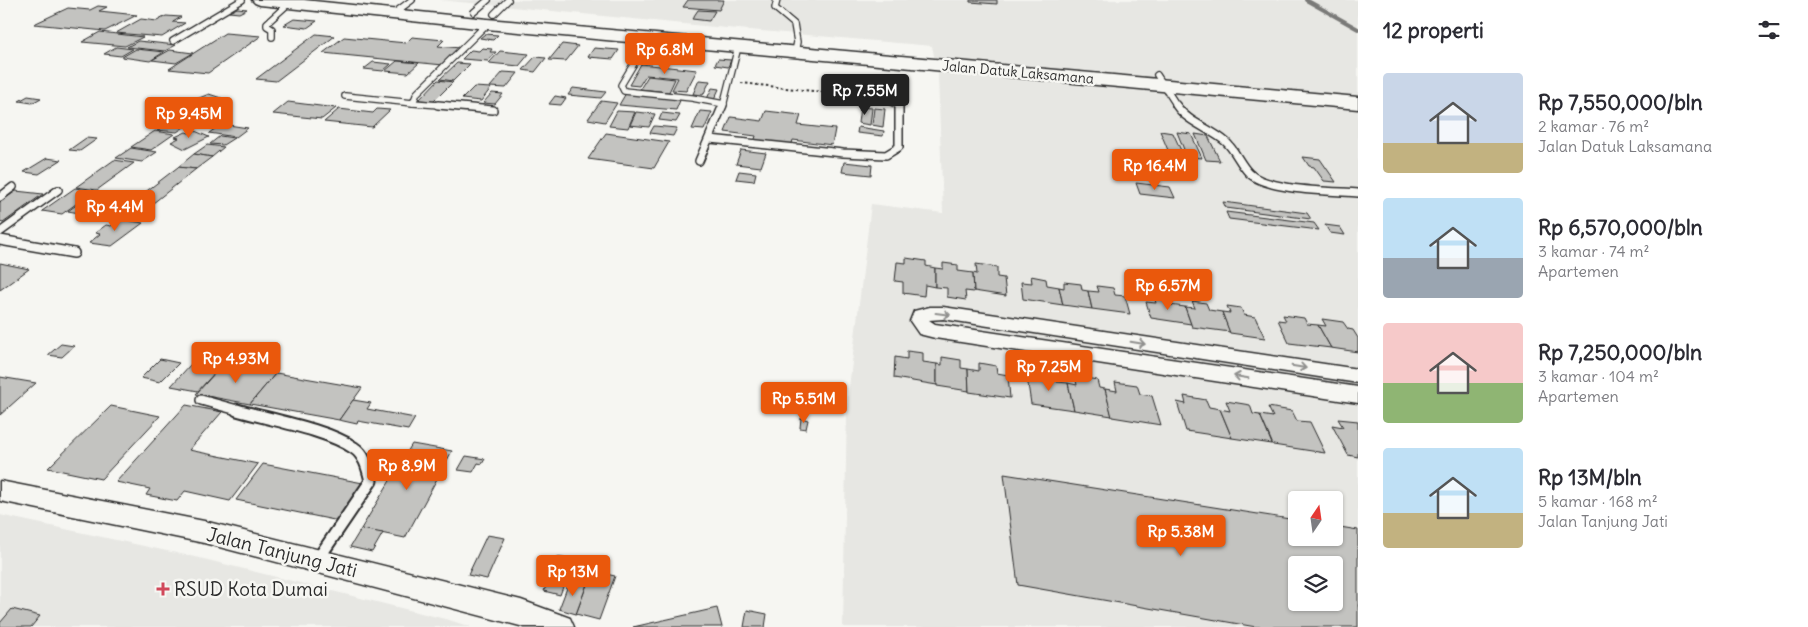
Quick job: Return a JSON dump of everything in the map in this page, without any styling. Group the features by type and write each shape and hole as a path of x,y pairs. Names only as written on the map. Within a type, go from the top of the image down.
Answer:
{"highway":[{"name":"Jalan Datuk Laksamana","path":"260,0 288,4 403,7 489,13 796,47 1160,80 1358,94"},
{"name":"Jalan Datuk Laksamana","path":"351,0 403,7 489,13 738,47 796,47"},
{"name":"Jalan Datuk Laksamana","path":"1160,80 1358,103"}],"street":[{"path":"1358,376 944,313 926,314 921,316 919,321 923,327 935,331 1358,395"},
{"name":"Jalan Tanjung Jati","path":"0,491 204,532 521,613 560,627"}],"lane":[{"path":"173,41 242,0"},
{"path":"413,103 417,93 489,13 508,0"},
{"path":"777,0 775,8 792,21 796,47"},
{"path":"272,37 272,30 267,26 267,23 288,4"},
{"path":"699,161 724,104 738,47"},
{"path":"642,50 621,85 624,91 692,98 724,104"},
{"path":"1160,80 1182,114 1226,142 1249,173 1256,178 1278,186 1358,193"},
{"path":"345,96 493,110"},
{"path":"710,139 867,155 886,155 894,152 899,147 900,125 899,105 887,100"},
{"path":"0,197 13,187"},
{"path":"0,232 58,190"},
{"path":"0,240 74,253"},
{"path":"201,400 326,435 355,448 367,464 371,481 316,561"}],"path":[{"path":"730,81 887,100"}],"shaded area":[{"path":"440,0 1358,0 1358,627 843,627 847,404 871,204 943,213 938,75 932,46"},
{"name":"RSUD Kota Dumai","path":"0,515 204,559 471,627 0,627"}],"building":[{"path":"688,0 724,0 719,10 683,7"},
{"path":"970,0 997,0 997,4 970,2"},
{"path":"98,6 107,7 99,11 137,15 105,31 34,24 68,8 90,10"},
{"path":"237,8 247,9 239,13 229,12"},
{"path":"698,10 715,11 709,21 692,19"},
{"path":"166,16 181,17 173,22 185,23 162,37 116,33 141,19 157,21"},
{"path":"294,19 317,21 307,28 284,25"},
{"path":"100,32 143,37 125,46 82,42"},
{"path":"225,33 261,36 208,73 169,69"},
{"path":"316,34 335,36 276,81 256,79"},
{"path":"485,34 498,35 493,40 480,38"},
{"path":"344,37 406,43 412,37 444,40 438,46 460,48 443,65 323,53"},
{"path":"138,41 176,45 165,51 127,47"},
{"path":"562,44 578,46 566,61 549,60"},
{"path":"116,47 133,49 121,56 104,54"},
{"path":"482,48 492,49 490,52 496,52 488,61 462,59 471,50 479,51"},
{"path":"594,48 619,50 613,59 588,57"},
{"path":"136,49 164,52 150,61 122,57"},
{"path":"170,50 193,53 176,63 152,60"},
{"path":"500,51 529,54 519,66 489,63"},
{"path":"535,57 546,58 535,72 523,70"},
{"path":"718,59 731,60 728,67 715,65"},
{"path":"397,61 419,63 408,73 385,71"},
{"path":"373,62 391,64 383,71 364,69"},
{"path":"457,63 470,64 453,81 440,79"},
{"path":"641,64 697,70 686,91 672,90 678,78 646,75 639,86 629,85"},
{"path":"503,72 518,73 506,88 490,87"},
{"path":"648,76 675,79 669,92 640,89"},
{"path":"438,80 453,82 434,101 419,100"},
{"path":"699,80 710,81 703,95 693,94"},
{"path":"474,87 491,88 481,101 462,99"},
{"path":"573,88 606,92 601,98 568,95"},
{"path":"712,88 719,89 713,102 706,101"},
{"path":"492,93 503,94 495,104 483,103"},
{"path":"626,93 681,98 676,110 619,105"},
{"path":"209,94 227,100 200,112 182,105"},
{"path":"28,96 41,98 32,103 19,101"},
{"path":"555,96 566,98 561,105 549,104"},
{"path":"601,101 617,103 605,122 588,119"},
{"path":"288,102 336,108 322,119 273,114"},
{"path":"860,107 872,108 870,125 858,123"},
{"path":"874,108 885,109 883,127 872,125"},
{"path":"339,109 373,113 377,109 390,110 372,127 324,122"},
{"path":"617,111 635,112 628,128 609,126"},
{"path":"700,111 712,112 704,130 692,129"},
{"path":"766,111 801,115 798,125 835,129 832,145 793,140 791,147 754,142 756,136 725,132 731,117 762,121"},
{"path":"636,112 655,114 649,127 630,125"},
{"path":"176,113 200,115 189,123 166,120"},
{"path":"662,113 680,115 676,122 659,120"},
{"path":"202,115 228,118 214,129 187,126"},
{"path":"168,122 187,125 177,132 157,130"},
{"path":"222,124 248,128 236,137 209,133"},
{"path":"654,126 677,128 673,136 650,133"},
{"path":"858,127 884,131 883,136 857,133"},
{"path":"155,131 174,134 151,150 131,147"},
{"path":"195,131 209,137 185,149 171,142 179,138 175,137 186,132"},
{"path":"1160,131 1173,133 1184,157 1170,155"},
{"path":"1177,132 1191,134 1202,158 1187,157"},
{"path":"606,133 669,142 654,168 588,159"},
{"path":"1195,134 1208,136 1220,161 1206,160"},
{"path":"220,136 234,138 223,145 210,144"},
{"path":"86,138 97,139 80,151 69,150"},
{"path":"207,145 224,147 212,157 194,154"},
{"path":"131,148 157,152 142,162 116,158"},
{"path":"741,150 766,153 761,167 736,164"},
{"path":"194,154 212,157 196,169 178,167"},
{"path":"1303,157 1320,159 1336,182 1324,181 1314,167 1309,166"},
{"path":"47,158 61,160 39,174 24,172"},
{"path":"114,160 134,163 97,190 76,187"},
{"path":"844,162 872,165 871,175 842,172"},
{"path":"178,167 196,169 133,219 114,216"},
{"path":"739,171 756,173 754,181 736,179"},
{"path":"1136,183 1170,187 1175,198 1140,194"},
{"path":"75,188 94,191 62,214 42,211"},
{"path":"16,191 43,194 3,223 0,222 0,202"},
{"path":"89,196 129,203 108,218 68,211"},
{"path":"1223,202 1307,213 1311,219 1226,208"},
{"path":"1226,212 1314,223 1319,230 1229,219"},
{"path":"120,219 143,223 112,246 89,243 100,234 95,233 106,225 111,226"},
{"path":"1325,225 1340,227 1345,235 1330,233"},
{"path":"906,258 926,261 926,266 935,268 935,287 925,285 924,296 903,293 903,282 895,281 897,262 906,263"},
{"path":"0,263 29,269 0,290"},
{"path":"943,263 958,265 958,271 973,273 974,292 965,291 966,300 947,297 947,288 935,287 935,268 943,269"},
{"path":"976,264 997,267 997,277 1004,278 1006,296 974,291 973,273 977,274"},
{"path":"1031,276 1046,279 1047,285 1059,287 1063,305 1023,299 1021,282 1032,283"},
{"path":"1064,282 1081,284 1082,290 1088,291 1092,309 1063,305 1059,287 1064,288"},
{"path":"1097,286 1113,288 1115,295 1125,296 1130,314 1092,309 1088,291 1099,292"},
{"path":"1154,297 1168,299 1170,305 1185,307 1191,324 1151,318 1146,302 1156,303"},
{"path":"1192,301 1206,303 1209,310 1222,312 1230,332 1192,327 1185,307 1195,308"},
{"path":"1227,306 1241,308 1244,315 1255,317 1265,338 1230,333 1222,312 1230,313"},
{"path":"1283,315 1304,318 1307,324 1318,325 1331,348 1289,343 1278,320 1286,321"},
{"path":"1322,319 1343,322 1348,329 1353,330 1358,338 1358,352 1331,348 1318,325 1326,326"},
{"path":"61,344 74,346 62,357 48,355"},
{"path":"907,351 923,353 923,362 937,364 937,385 894,378 895,357 907,359"},
{"path":"942,357 961,360 961,368 968,369 969,391 937,386 937,364 942,365"},
{"path":"160,359 179,363 160,382 141,378"},
{"path":"224,363 276,373 250,404 196,394"},
{"path":"979,363 996,366 997,373 1008,375 1010,398 969,392 968,369 979,371"},
{"path":"191,364 218,369 198,391 171,386"},
{"path":"1035,371 1056,374 1057,382 1068,383 1074,410 1031,404 1027,377 1036,378"},
{"path":"276,373 362,388 339,420 250,404"},
{"path":"1075,376 1097,380 1099,388 1105,389 1112,416 1074,410 1068,383 1077,385"},
{"path":"0,377 36,383 0,415"},
{"path":"1115,382 1137,385 1140,394 1152,396 1161,425 1112,417 1105,389 1117,391"},
{"path":"1184,396 1206,400 1209,407 1220,409 1232,438 1186,431 1177,402 1186,404"},
{"path":"353,400 371,403 367,409 415,418 408,430 358,421 357,424 339,420"},
{"path":"1226,401 1250,405 1253,414 1260,415 1272,444 1232,438 1220,409 1230,411"},
{"path":"186,405 222,412 189,450 258,464 230,501 185,491 177,501 146,495 150,489 116,482"},
{"path":"111,406 160,416 101,479 48,468"},
{"path":"1268,407 1292,411 1297,421 1310,422 1325,453 1273,445 1260,415 1273,417"},
{"path":"801,418 808,420 806,429 800,428"},
{"path":"1338,419 1358,421 1358,457 1348,455 1332,425 1343,427"},
{"path":"412,444 452,451 405,538 361,529"},
{"path":"466,456 485,459 482,464 478,463 473,472 458,470"},
{"path":"263,464 363,483 339,521 236,500"},
{"path":"1004,474 1288,519 1288,546 1343,546 1343,528 1358,530 1358,627 1256,627 1018,585"},
{"path":"361,529 383,533 372,552 350,547"},
{"path":"487,535 505,538 487,579 468,575"},
{"path":"557,557 573,560 560,595 544,591"},
{"path":"592,571 615,576 599,620 576,614"},
{"path":"570,580 587,584 576,614 559,609"},
{"path":"717,608 722,627 633,627"},
{"path":"12,609 40,616 31,627 0,627 0,623"},
{"path":"747,610 767,614 765,627 744,627"}],"waterway":[{"path":"1306,0 1358,29"}],"place":[{"name":"RSUD Kota Dumai","path":"163,589"}]}
